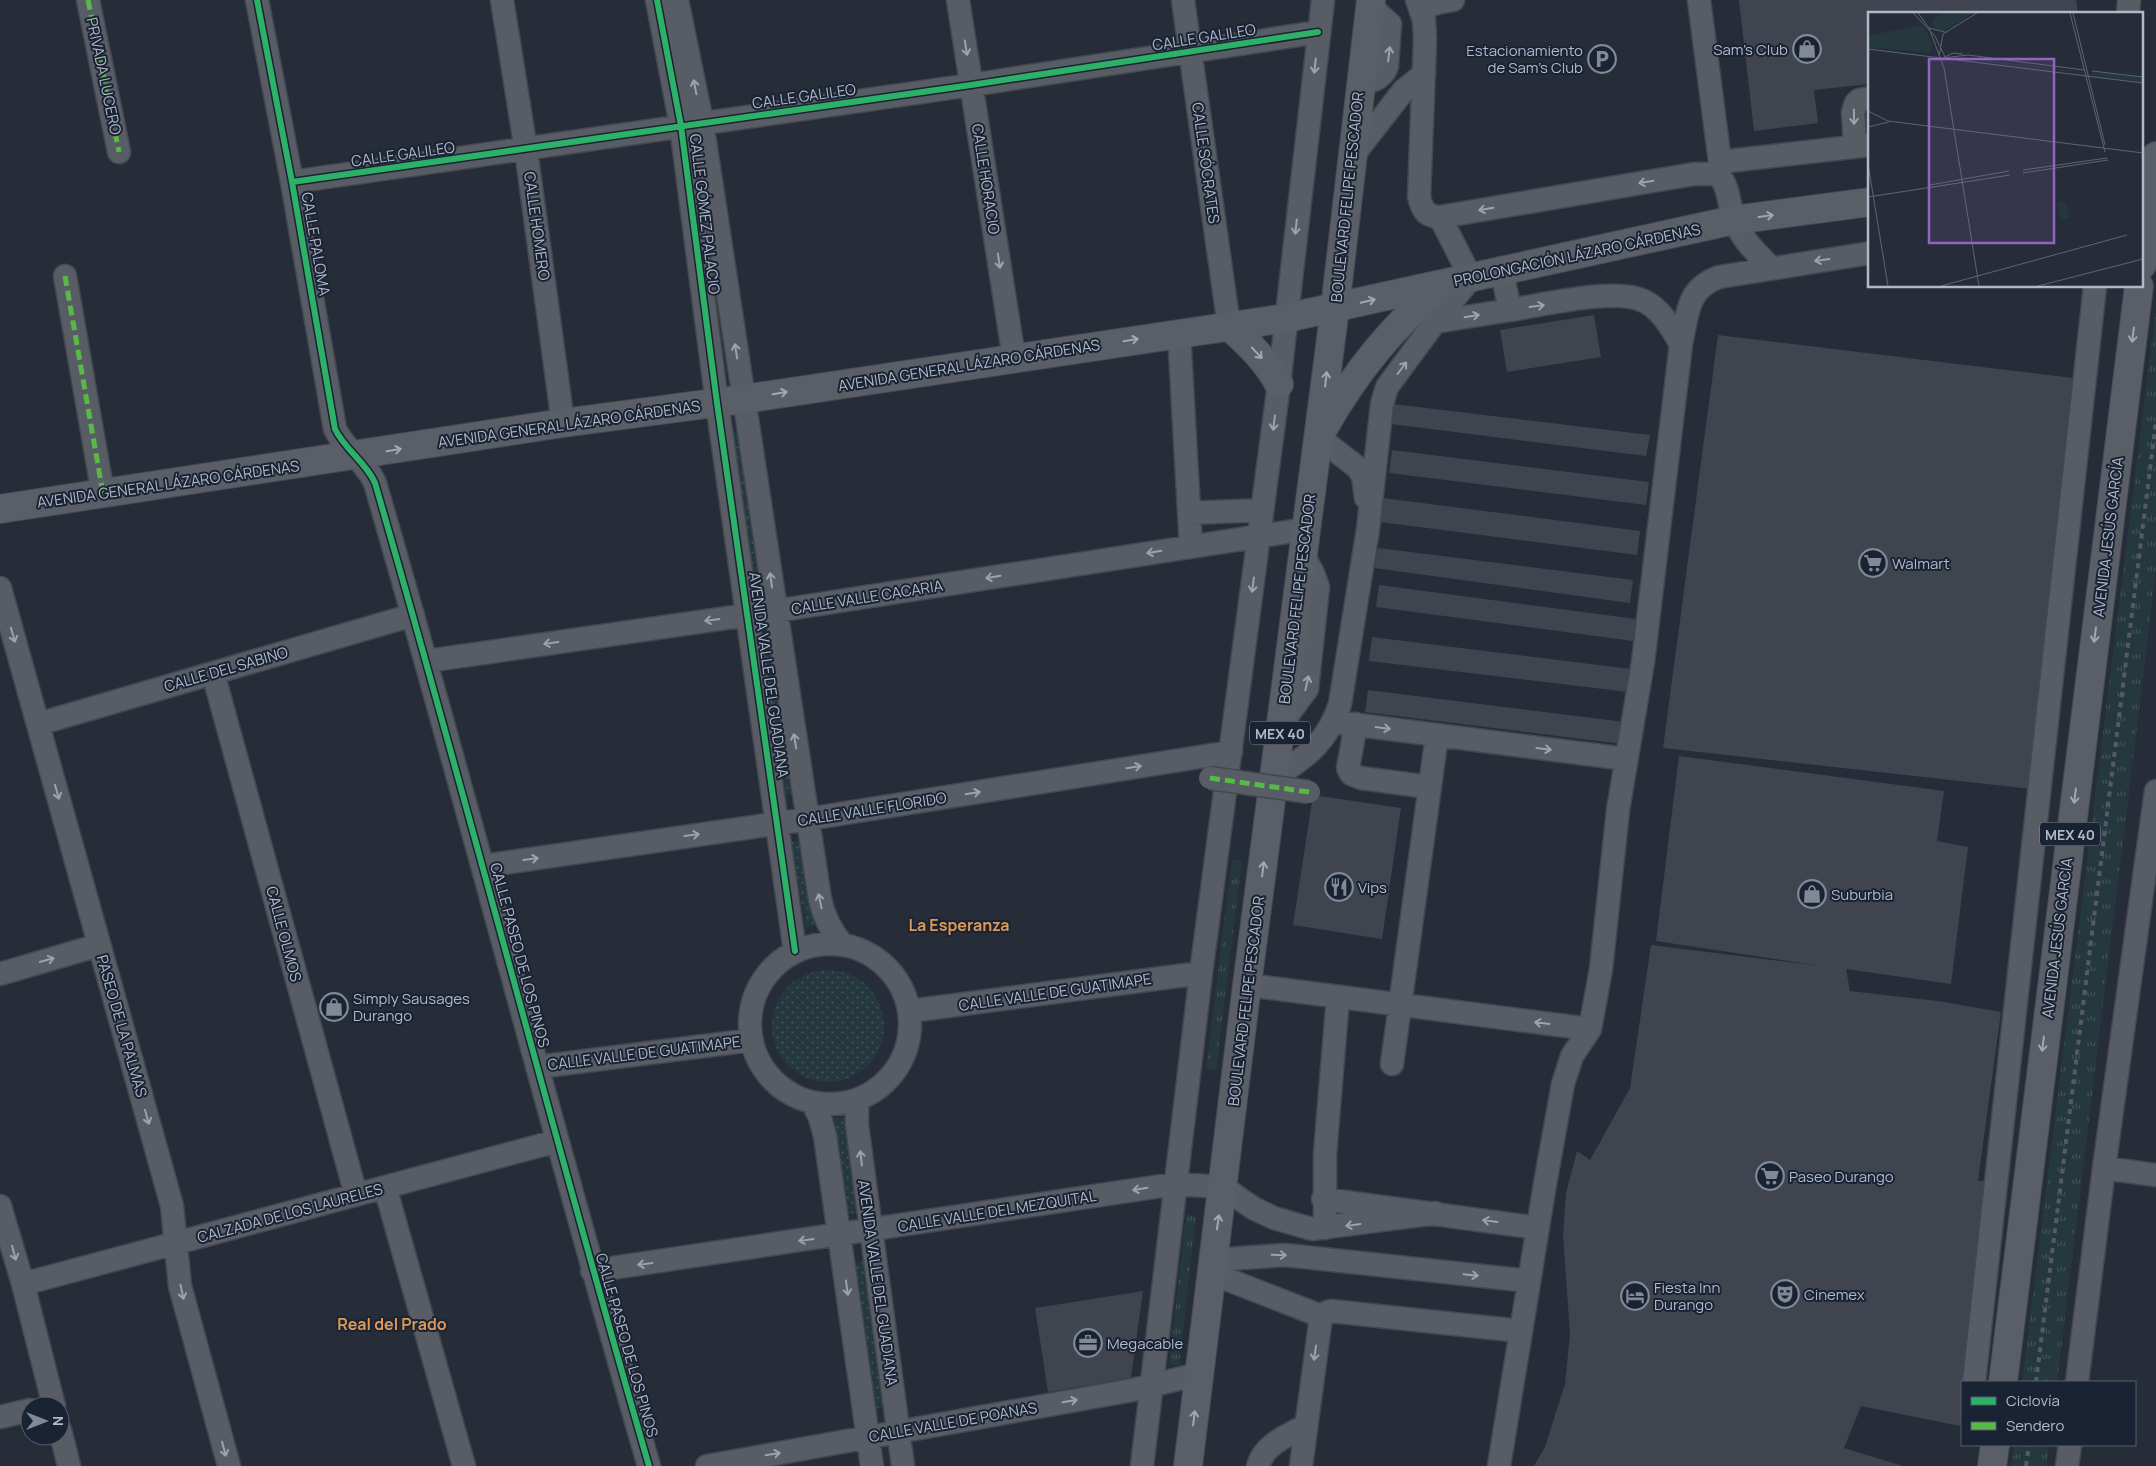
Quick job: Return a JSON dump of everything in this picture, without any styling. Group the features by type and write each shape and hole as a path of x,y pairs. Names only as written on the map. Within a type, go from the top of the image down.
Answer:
{"main road":[{"name":"BOULEVARD FELIPE PESCADOR","path":"1188,1466 1335,308 1370,3"},
{"path":"2144,149 2156,144"},
{"path":"2144,249 2156,156"},
{"name":"PROLONGACIÓN LÁZARO CÁRDENAS","path":"1286,318 1734,220 1868,202"},
{"path":"1318,437 1365,363 1382,341 1415,308 1444,284"},
{"name":"AVENIDA JESÚS GARCÍA","path":"2002,1381 2139,288"},
{"name":"AVENIDA GENERAL LÁZARO CÁRDENAS","path":"0,510 354,457 563,423 731,401 1286,318"},
{"path":"1229,326 1259,353 1270,367 1279,384"},
{"path":"1992,1466 1995,1446"}],"street":[{"name":"PRIVADA LUCERO","path":"88,0 120,152"},
{"name":"CALLE PALOMA","path":"257,0 292,182 335,429 340,440 354,457"},
{"name":"CALLE HOMERO","path":"502,0 526,150 563,423"},
{"name":"CALLE GÓMEZ PALACIO","path":"657,0 692,124"},
{"name":"CALLE GÓMEZ PALACIO","path":"677,0 692,124 731,401"},
{"name":"CALLE HORACIO","path":"958,0 1014,358"},
{"name":"CALLE SÓCRATES","path":"1183,0 1229,326"},
{"path":"1142,1466 1201,973 1279,384 1323,0"},
{"path":"1453,0 1419,4 1425,28 1420,164 1421,206 1426,212 1433,217 1440,217 1694,174 1718,174 1724,181 1734,220 1743,238 1771,268"},
{"path":"1699,0 1720,162 1863,146 1854,107 1859,100 1868,98"},
{"name":"CALLE GALILEO","path":"292,182 971,85 1318,32"},
{"path":"1351,158 1404,90 1424,74"},
{"path":"1429,787 1361,778 1351,774 1348,768 1345,723 1346,675 1368,529 1382,404 1387,388 1435,322 1471,278 1440,217"},
{"path":"1500,1466 1529,1281 1568,1065 1590,1029 1601,969 1618,810 1643,662 1681,344 1692,299 1702,285 1719,277 1868,253"},
{"path":"1502,272 1510,310"},
{"path":"65,276 103,494"},
{"path":"1974,1381 2094,288"},
{"path":"1435,322 1604,296 1630,296 1656,308 1666,319 1681,344"},
{"path":"1179,333 1192,547"},
{"name":"AVENIDA VALLE DEL GUADIANA","path":"731,401 775,611 824,916 830,930 842,944"},
{"name":"AVENIDA VALLE DEL GUADIANA","path":"731,401 748,614 795,951"},
{"path":"1318,437 1358,468 1365,486 1368,529"},
{"name":"CALLE PASEO DE LOS PINOS","path":"354,457 371,473 375,483 427,661 592,1272 649,1466"},
{"path":"1190,513 1262,510"},
{"name":"CALLE VALLE CACARIA","path":"427,661 775,611 1259,536 1305,542"},
{"name":"PASEO DE LA PALMAS","path":"0,588 172,1206 183,1296 229,1466"},
{"name":"CALLE DEL SABINO","path":"38,724 413,614"},
{"name":"CALLE OLMOS","path":"213,673 356,1195"},
{"path":"1275,777 1303,759 1345,723 1626,759"},
{"path":"1392,1064 1398,1005 1437,735"},
{"name":"CALLE VALLE FLORIDO","path":"483,866 808,819 1231,752"},
{"path":"1210,778 1309,792"},
{"path":"2077,1381 2104,1168 2150,875 2156,791"},
{"path":"842,944 866,951 886,966 902,987 910,1011 909,1039 899,1065 881,1087 857,1100 835,1105 813,1103 792,1095 773,1080 759,1062 752,1040 750,1018 764,979 778,963 795,951 810,946 842,944"},
{"path":"0,974 100,945"},
{"name":"CALLE VALLE DE GUATIMAPE","path":"910,1011 1201,973"},
{"path":"1248,985 1590,1029"},
{"path":"1324,1228 1324,1154 1338,997"},
{"path":"2016,1001 2048,1007"},
{"name":"CALLE VALLE DE GUATIMAPE","path":"537,1067 752,1040"},
{"name":"AVENIDA VALLE DEL GUADIANA","path":"857,1100 857,1125 870,1230 903,1466"},
{"path":"813,1103 825,1136 872,1466"},
{"name":"CALZADA DE LOS LAURELES","path":"23,1284 557,1141"},
{"path":"2104,1168 2156,1175"},
{"name":"CALLE VALLE DEL MEZQUITAL","path":"592,1272 1175,1184 1223,1187"},
{"path":"385,1187 464,1466"},
{"path":"1223,1187 1253,1208 1274,1218 1312,1228 1436,1214"},
{"path":"1324,1199 1538,1228"},
{"path":"0,1206 23,1284 49,1396"},
{"path":"1212,1267 1285,1255 1529,1281"},
{"path":"1212,1267 1326,1314 1521,1331"},
{"path":"1301,1466 1305,1426 1326,1314"},
{"name":"CALLE VALLE DE POANAS","path":"707,1466 1153,1386 1199,1374"},
{"path":"0,1417 20,1412"},
{"path":"1258,1466 1264,1452 1271,1446 1305,1426"},
{"path":"64,1446 69,1466"},
{"path":"2067,1466 2070,1446"}],"green space":[{"path":"2156,308 2156,571 2057,1381 2022,1381"},
{"path":"744,431 763,574 752,576 732,432"},
{"path":"772,642 796,794 783,796 759,644"},
{"path":"803,840 818,925 806,927 791,842"},
{"path":"1232,860 1242,861 1216,1070 1206,1068"},
{"path":"828,970 850,974 868,986 880,1004 884,1026 880,1048 868,1066 850,1078 828,1082 806,1078 788,1066 776,1048 772,1026 776,1004 788,986 806,974"},
{"path":"846,1117 858,1213 845,1214 833,1119"},
{"path":"1186,1214 1196,1217 1179,1365 1169,1365"},
{"path":"863,1261 883,1407 870,1409 851,1264"},
{"path":"2014,1446 2049,1446 2046,1466 2012,1466"}],"building":[{"name":"Sam's Club","path":"1739,0 2076,0 2078,12 1868,12 1868,84 1814,90 1818,123 1754,131"},
{"path":"1594,315 1601,357 1507,372 1500,330"},
{"name":"Walmart","path":"1718,335 2081,379 2031,789 1663,748"},
{"path":"1393,404 1650,435 1646,456 1391,424"},
{"path":"1392,450 1649,482 1646,505 1389,473"},
{"path":"1383,498 1640,531 1637,555 1380,522"},
{"path":"1378,548 1633,580 1630,603 1374,568"},
{"path":"1379,585 1636,619 1633,641 1376,607"},
{"path":"1372,637 1631,669 1628,692 1369,661"},
{"path":"1368,690 1625,722 1622,744 1365,712"},
{"path":"1679,756 1944,791 1937,841 1968,847 1951,984 1846,969 1850,991 1938,1001 2001,1012 1978,1181 1986,1181 1981,1216 1989,1217 1966,1381 1961,1381 1960,1426 1861,1406 1844,1448 1903,1466 1534,1466 1545,1447 1565,1384 1570,1334 1563,1236 1566,1193 1577,1151 1590,1160 1630,1088 1651,945 1821,966 1656,941"},
{"path":"1313,795 1401,808 1382,939 1293,925"},
{"name":"Megacable","path":"1143,1291 1131,1378 1048,1392 1035,1308"}],"railway":[{"path":"2036,1381 2156,421"},
{"path":"2026,1466 2029,1446"}],"marked path":[{"path":"88,0 119,152"},
{"path":"65,276 103,494"},
{"path":"1210,778 1309,792"}],"cycle path":[{"path":"257,0 292,182 335,429 375,483 649,1466"},
{"path":"657,0 681,126 717,403 795,951"},
{"path":"292,182 971,85 1318,32"}],"place":[{"name":"Sam's Club","path":"1807,49"},
{"name":"Estacionamiento de Sam's Club","path":"1602,59"},
{"name":"Walmart","path":"1873,563"},
{"name":"Vips","path":"1339,887"},
{"name":"Suburbia","path":"1812,894"},
{"name":"Simply Sausages Durango","path":"334,1007"},
{"name":"Paseo Durango","path":"1770,1176"},
{"name":"Cinemex","path":"1785,1294"},
{"name":"Fiesta Inn Durango","path":"1635,1296"},
{"name":"Megacable","path":"1088,1343"}],"district":[{"name":"La Esperanza","path":"959,925"},
{"name":"Real del Prado","path":"392,1324"}]}
